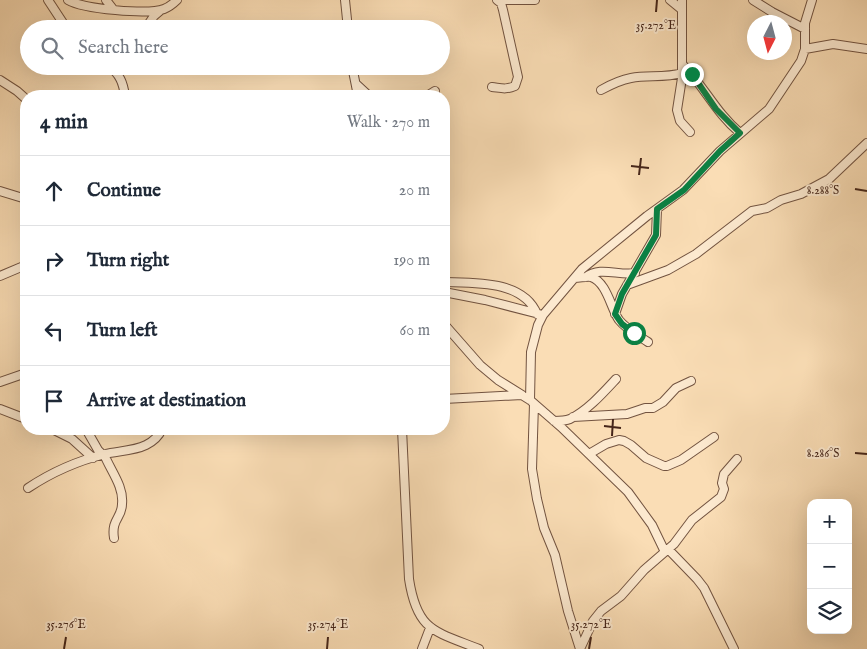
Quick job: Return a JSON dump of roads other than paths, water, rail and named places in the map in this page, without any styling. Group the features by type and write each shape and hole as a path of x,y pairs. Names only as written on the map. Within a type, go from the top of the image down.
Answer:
{"street":[{"path":"48,0 61,20"},
{"path":"68,0 88,7 139,11 161,10"},
{"path":"106,0 113,9"},
{"path":"151,20 161,10 178,0"},
{"path":"345,0 347,20"},
{"path":"492,87 511,88 515,86 518,77 503,10 501,3 497,0"},
{"path":"507,0 535,0"},
{"path":"670,0 682,9"},
{"path":"682,0 682,89 677,110 680,121 690,132"},
{"path":"753,0 805,29"},
{"path":"580,649 568,611 555,555 544,528 532,469 532,352 540,315 592,261 684,190 720,151 769,109 801,61 805,49 805,29 808,10 812,0"},
{"path":"805,49 833,44 867,49"},
{"path":"600,90 621,80 663,77 682,69"},
{"path":"682,69 700,84 724,118 740,133"},
{"path":"119,75 124,90"},
{"path":"354,75 357,90"},
{"path":"0,80 20,93"},
{"path":"356,83 363,90"},
{"path":"628,286 668,270 696,254 752,211 767,208 781,200 801,194 829,178 867,144"},
{"path":"0,190 20,197"},
{"path":"615,314 622,294 656,235 657,209"},
{"path":"0,276 20,268"},
{"path":"585,278 596,271 635,273"},
{"path":"575,278 592,277 598,282 622,324 648,342"},
{"path":"450,282 509,288 524,297 540,315"},
{"path":"450,293 485,300 540,315"},
{"path":"450,331 480,365 498,380 532,402 628,492 644,513 666,551 698,579 734,649"},
{"path":"0,382 20,375"},
{"path":"554,421 572,417 591,403 616,379"},
{"path":"572,417 627,414 645,408 653,408 658,406 676,388 691,381"},
{"path":"450,399 522,395"},
{"path":"0,409 20,416"},
{"path":"64,435 72,439 93,458"},
{"path":"90,435 104,455 118,482 122,508 113,525 114,538"},
{"path":"28,488 49,474 93,458 144,446 159,435"},
{"path":"402,435 409,579 412,601 421,618 430,628 479,649"},
{"path":"589,454 606,444 619,440 631,445 646,458 667,466 681,460 714,437"},
{"path":"580,649 593,621 601,612 621,596 644,570 666,551 684,532 692,520 721,497 724,489 722,483 724,474 737,458"},
{"path":"422,649 430,628"}]}
